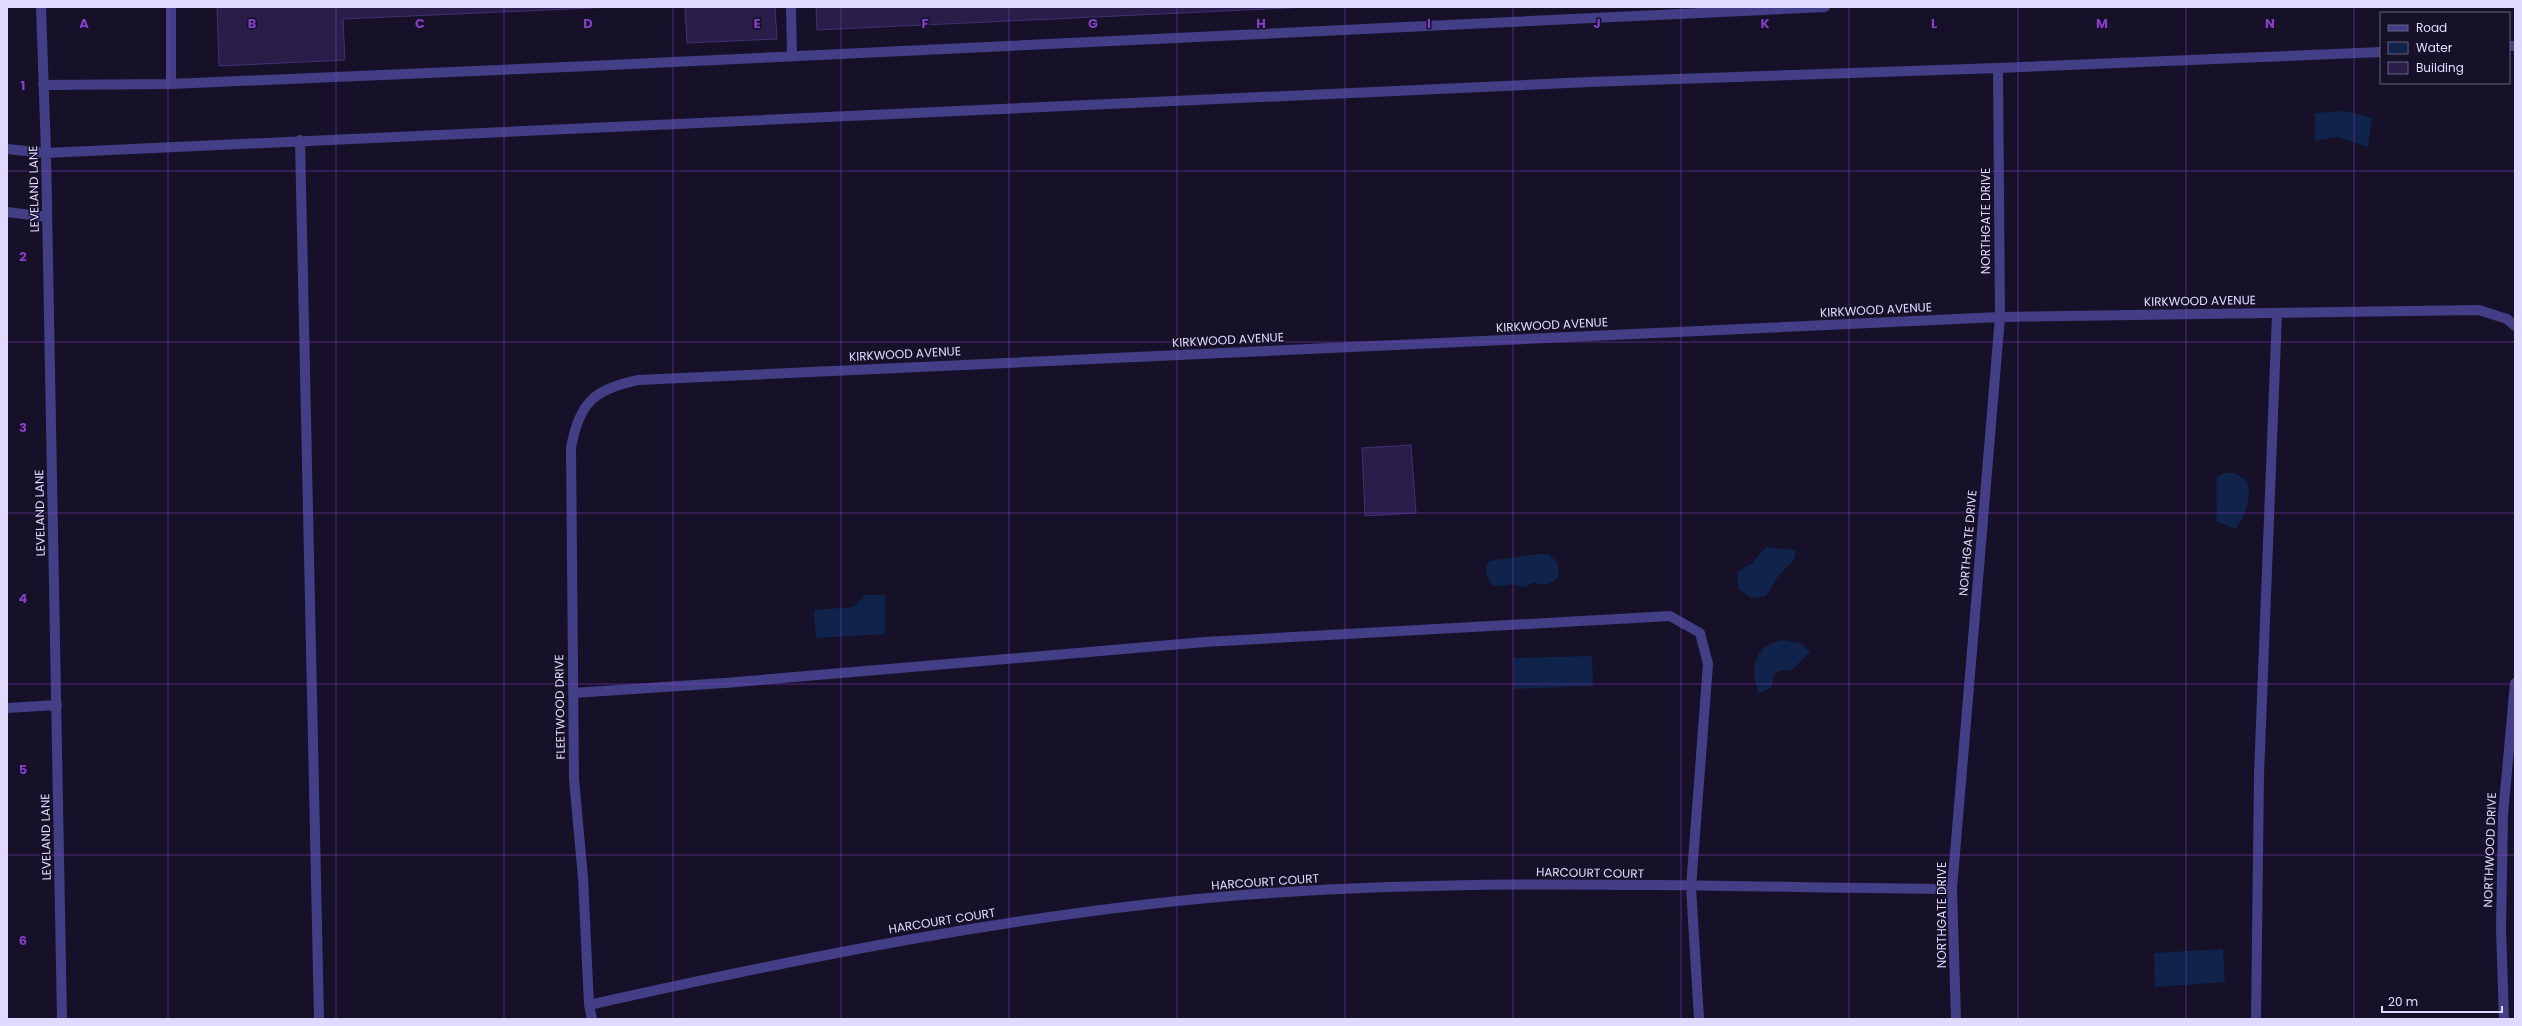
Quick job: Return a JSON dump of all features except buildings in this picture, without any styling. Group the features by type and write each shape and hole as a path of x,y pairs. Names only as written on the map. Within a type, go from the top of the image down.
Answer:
{"street":[{"name":"LEVELAND LANE","path":"41,7 46,153 62,1019"},
{"path":"171,7 171,84"},
{"path":"791,7 792,55"},
{"path":"43,85 171,84 589,66 792,55 1824,7"},
{"path":"7,149 46,153 300,140 1581,82 1998,68 2380,52"},
{"name":"NORTHGATE DRIVE","path":"1956,1019 1952,889 2000,317 1998,68"},
{"path":"300,140 319,1019"},
{"path":"7,212 47,217"},
{"name":"KIRKWOOD AVENUE","path":"592,399 612,386 638,380 2000,317 2479,310 2507,319 2515,326"},
{"path":"2256,1019 2259,775 2277,313"},
{"name":"FLEETWOOD DRIVE","path":"592,399 576,423 571,448 574,779 583,878 589,1005 592,1019"},
{"path":"573,693 725,683 1205,642 1670,616 1700,633 1708,664 1691,887 1699,1019"},
{"name":"NORTHWOOD DRIVE","path":"2504,1019 2501,929 2503,815 2515,683"},
{"path":"7,708 57,705"},
{"name":"HARCOURT COURT","path":"589,1005 905,940 1051,917 1242,895 1466,884 1952,889"}],"water":[{"path":"2345,111 2372,118 2368,147 2338,137 2315,141 2315,113"},
{"path":"2224,473 2235,473 2247,481 2249,494 2247,506 2243,518 2236,529 2216,521 2217,477"},
{"path":"1766,547 1796,550 1794,560 1778,576 1766,596 1751,598 1738,588 1737,572 1752,563"},
{"path":"1548,554 1558,563 1559,577 1550,583 1540,584 1533,582 1526,587 1512,584 1495,587 1488,578 1486,568 1489,561"},
{"path":"865,595 885,595 885,634 816,638 814,610 853,607"},
{"path":"1782,640 1800,643 1810,652 1791,671 1781,670 1774,674 1771,688 1759,693 1754,676 1756,660 1765,647"},
{"path":"1592,656 1593,686 1514,689 1513,658"},
{"path":"2223,949 2225,982 2155,987 2154,953"}]}
